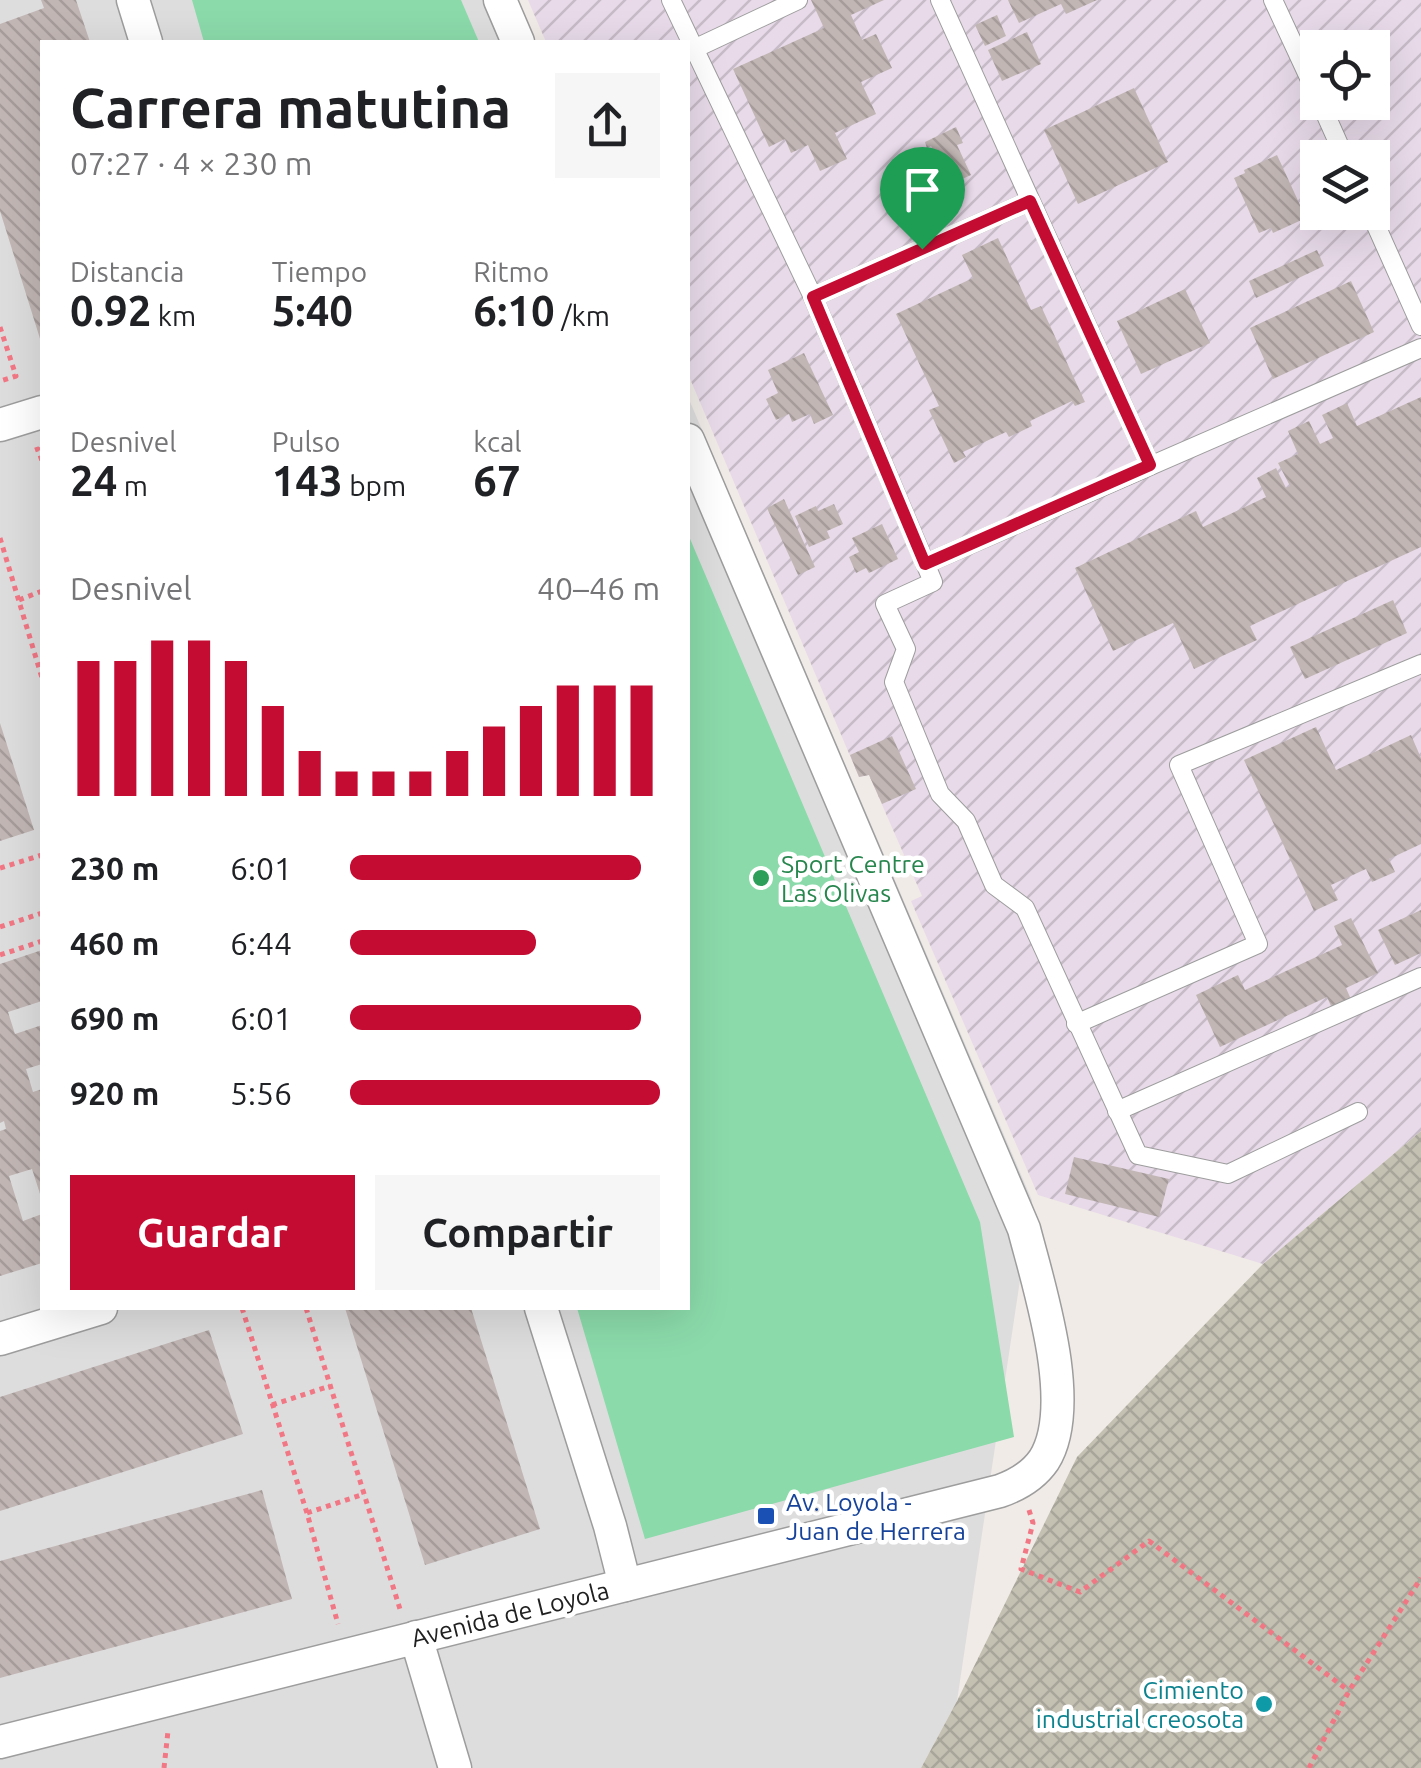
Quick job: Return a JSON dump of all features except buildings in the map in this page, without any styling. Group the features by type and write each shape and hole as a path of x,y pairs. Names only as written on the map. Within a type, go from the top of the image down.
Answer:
{"street":[{"path":"133,0 145,40"},
{"path":"500,0 517,40"},
{"path":"0,425 40,413"},
{"path":"690,445 1024,1230 1055,1363 1056,1421 1043,1462 1020,1484"},
{"path":"0,1339 94,1310"},
{"path":"542,1310 625,1585"},
{"name":"Avenida de Loyola","path":"0,1742 408,1624 625,1585 1020,1484"},
{"path":"408,1624 455,1768"}],"lane":[{"path":"672,0 813,297 934,582 885,604 906,649 894,682 940,794 966,820 994,885 1025,908 1138,1155 1228,1174 1358,1112"},
{"path":"696,48 798,0"},
{"path":"940,0 1150,465"},
{"path":"1273,0 1300,59"},
{"path":"813,297 1030,201"},
{"path":"1378,230 1421,326"},
{"path":"925,564 1421,348"},
{"path":"1076,1024 1258,944 1179,765 1421,664"},
{"path":"1117,1111 1421,977"}],"path":[{"path":"0,327 16,376 0,381"},
{"path":"23,454 38,449 40,456"},
{"path":"0,538 40,671"},
{"path":"19,600 40,592"},
{"path":"0,868 40,856"},
{"path":"0,927 40,914"},
{"path":"0,955 40,943"},
{"path":"243,1310 308,1513 337,1625 352,1621"},
{"path":"307,1310 408,1624"},
{"path":"272,1405 330,1386"},
{"path":"1020,1484 1033,1523 1022,1569 1080,1592 1150,1541 1349,1691"},
{"path":"308,1513 364,1494"},
{"path":"1309,1768 1349,1691 1421,1578"}],"shaded area":[{"path":"0,0 517,0 534,40 40,40 40,1310 690,1310 690,402 1032,1200 957,1701 921,1768 0,1768"},
{"path":"528,0 1421,0 1421,1131 1263,1264 1038,1195 911,901 922,896 869,775 859,777 690,379 690,40 545,40"},
{"path":"1421,1131 1421,1768 921,1768 1077,1457 1263,1264"}],"green space":[{"path":"192,0 461,0 478,40 203,40"},
{"name":"Sport Centre Las Olivas","path":"690,539 980,1222 1014,1437 645,1539 578,1310 690,1310"}],"place":[{"name":"Sport Centre Las Olivas","path":"761,878"},
{"name":"Av. Loyola - Juan de Herrera","path":"766,1516"},
{"name":"Cimiento industrial creosota","path":"1264,1704"}],"route":[{"path":"1030,201 1150,465 925,564 813,297 922,249 1030,201"}]}
